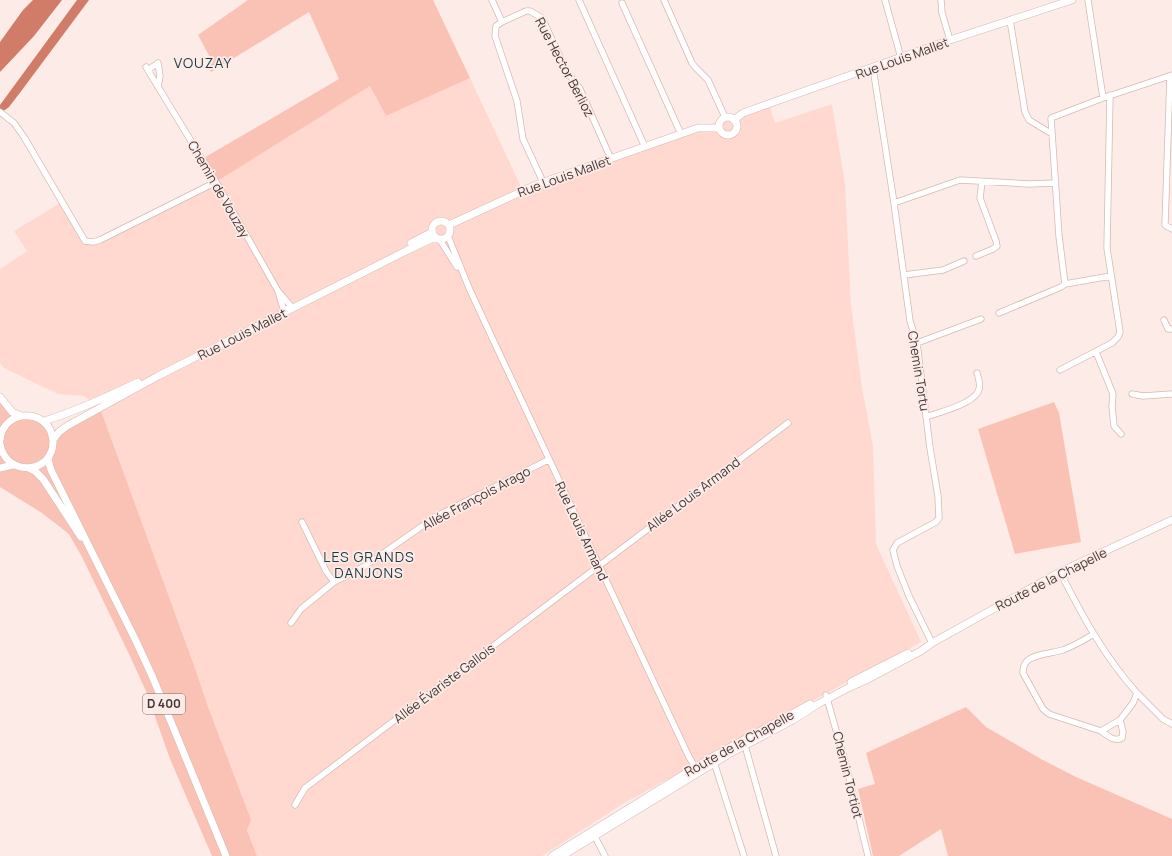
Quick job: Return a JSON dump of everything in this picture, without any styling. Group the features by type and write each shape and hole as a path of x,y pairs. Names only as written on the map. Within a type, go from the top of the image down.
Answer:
{"main road":[{"name":"Rue Louis Mallet","path":"53,440 58,432 74,422 432,232 433,226 438,222 444,221 448,225 543,182 698,128 719,128 726,134 733,133 736,127 734,120 743,113 950,40 1072,0"},
{"path":"719,128 720,122 725,117 734,120"},
{"path":"448,225 450,230 448,236"},
{"path":"432,232 435,237 439,239"},
{"name":"Rue Louis Mallet","path":"41,420 44,421 64,415 96,402 410,248 431,239 446,238 448,236"},
{"path":"0,397 12,412 21,416 32,416 41,420 50,430 53,440 50,454 39,465 29,468 14,465 6,458 0,444"},
{"path":"0,438 9,422 21,416"},
{"path":"0,420 2,427 0,438"},
{"name":"D 400","path":"50,454 48,460 60,489 91,547 93,556"},
{"path":"0,468 14,465"},
{"name":"D 400","path":"29,468 43,478 93,556 123,614 153,678 226,856"},
{"name":"Route de la Chapelle","path":"552,856 744,742 924,644 932,642 1060,572 1172,520"},
{"name":"Route de la Chapelle","path":"562,856 593,833"}],"street":[{"path":"492,0 502,22 496,26 495,36 518,105 523,140 543,182"},
{"path":"579,0 645,147"},
{"path":"664,0 692,63 695,68 708,80 725,117"},
{"path":"884,0 901,58"},
{"path":"941,0 942,13 950,40"},
{"path":"1088,0 1103,98"},
{"path":"622,3 681,134"},
{"name":"Rue Hector Berlioz","path":"502,22 526,11 530,11 542,18 567,72 580,88 611,159"},
{"path":"1010,20 1025,112 1029,120 1052,134"},
{"name":"Chemin de Vouzay","path":"158,87 160,76 158,64 147,68 158,87 216,182 287,308"},
{"name":"Chemin Tortu","path":"873,68 894,203 910,322 917,344 930,448 938,496 939,518 936,522 897,543 894,550 897,566 909,596 932,642"},
{"path":"1065,284 1055,183 1051,118 1110,95 1171,75 1169,164 1164,225 1172,229"},
{"path":"1060,370 1112,343 1116,340 1120,332 1107,248 1110,95"},
{"path":"1,113 14,122 24,137 85,241 93,242 100,240 216,182"},
{"path":"894,203 960,180 1029,184 1055,183"},
{"path":"976,256 997,246 980,198 982,182"},
{"name":"Rue Louis Armand","path":"448,236 469,288 548,460 685,750 697,770"},
{"name":"Rue Louis Armand","path":"439,239 447,249 469,288"},
{"path":"904,275 943,270 964,261"},
{"path":"999,313 1065,284 1111,276"},
{"path":"917,344 981,319"},
{"path":"1164,320 1168,329 1172,329"},
{"path":"1096,352 1113,394 1112,406 1114,426 1121,434"},
{"path":"926,417 970,400 978,391 979,380 977,373"},
{"path":"1132,394 1143,396 1172,394"},
{"name":"Allée Louis Armand","path":"599,566 788,423"},
{"name":"Allée François Arago","path":"291,623 301,609 334,582 371,562 435,517 548,460"},
{"path":"302,522 326,571 334,582"},
{"name":"Allée Évariste Gallois","path":"295,805 305,788 599,566"},
{"path":"1060,572 1094,634 1116,669 1163,719 1172,724"},
{"path":"1094,634 1064,649 1034,657 1026,662 1022,673 1043,709 1049,714 1101,731 1112,739 1118,740 1122,738 1123,732 1120,720"},
{"path":"1101,731 1120,720 1137,693"},
{"name":"Chemin Tortiot","path":"827,697 868,856"},
{"path":"744,742 776,856"},
{"path":"713,760 744,856"},
{"path":"593,833 605,856"}],"shaded area":[{"path":"33,0 62,0 34,36 0,72 0,42 23,10"},
{"path":"77,0 89,0 9,107 0,111 0,105"},
{"path":"248,0 433,0 470,78 386,116 370,86 216,182 202,159 339,79 309,12 211,72 207,66 213,63 198,35"},
{"path":"470,78 523,191 748,111 770,107 775,123 832,104 845,184 851,305 862,388 873,446 876,544 921,642 624,803 542,856 257,856 195,668 100,408 84,396 58,394 4,368 0,363 0,269 27,251 14,231 62,202 85,241 93,242 211,185 370,86 386,116"},
{"path":"0,397 12,412 35,417 52,435 100,408 208,707 251,820 247,830 257,856 212,856 170,759 146,691 83,559 69,534 42,513 0,487"},
{"path":"1054,402 1059,413 1081,542 1015,554 978,429"},
{"path":"966,707 986,727 1041,759 1076,777 1172,819 1172,856 948,856 941,829 899,856 873,856 858,789 875,784 866,753"}],"district":[{"name":"VOUZAY","path":"203,63"},
{"name":"LES GRANDS DANJONS","path":"369,566"}]}
